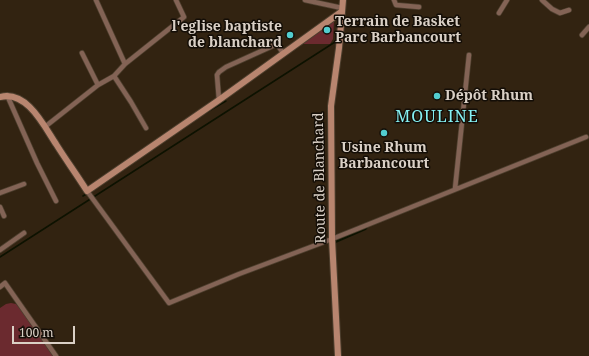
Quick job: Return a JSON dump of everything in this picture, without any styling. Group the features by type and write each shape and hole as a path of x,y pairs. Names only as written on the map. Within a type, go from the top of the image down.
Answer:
{"street":[{"path":"96,0 125,64"},
{"path":"46,126 98,85 114,76 125,64 184,17 176,0"},
{"path":"305,0 342,10"},
{"name":"Route de Blanchard","path":"338,356 332,239 331,106 339,48 343,0"},
{"path":"394,0 396,5 419,7"},
{"path":"499,13 507,0"},
{"path":"542,0 552,9 560,13 569,10"},
{"path":"88,192 219,100 342,10"},
{"path":"582,35 589,27"},
{"path":"219,100 217,75 224,68 277,44 283,54"},
{"path":"82,53 98,85"},
{"path":"455,189 469,55"},
{"path":"114,76 146,128"},
{"path":"0,97 7,95 13,96 36,113 46,126 54,142 88,192 169,303 586,137"},
{"path":"7,95 37,163 56,201"},
{"path":"0,193 24,184"},
{"path":"0,207 4,216"},
{"path":"0,250 24,233"},
{"path":"0,287 5,283 56,356"}],"shaded area":[{"name":"Terrain de Basket Parc Barbancourt","path":"334,21 333,39 330,44 301,44"},
{"path":"11,303 16,304 25,314 53,356 0,356 0,308"}],"waterway":[{"path":"0,257 335,42"},
{"path":"200,116 226,101"},
{"path":"83,196 88,193"},
{"path":"335,241 365,228"}],"place":[{"name":"Terrain de Basket Parc Barbancourt","path":"327,30"},
{"name":"l'eglise baptiste de blanchard","path":"290,35"},
{"name":"Dépôt Rhum","path":"437,96"},
{"name":"Usine Rhum Barbancourt","path":"384,133"}],"district":[{"name":"MOULINE","path":"437,117"}]}
